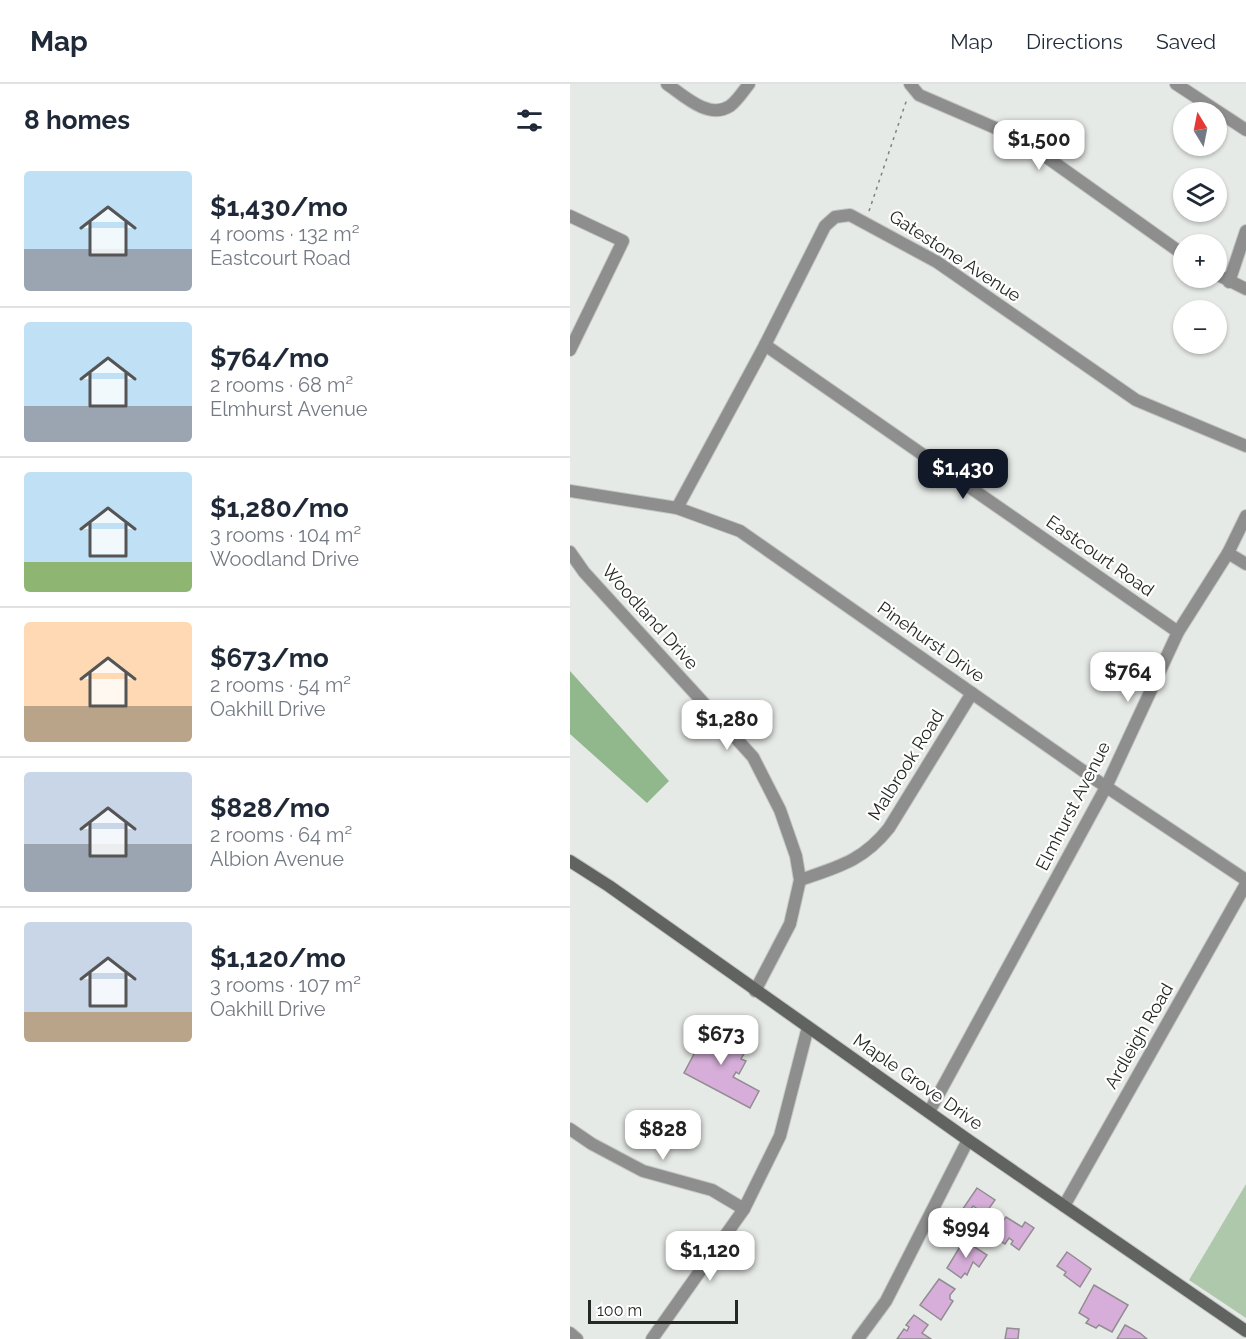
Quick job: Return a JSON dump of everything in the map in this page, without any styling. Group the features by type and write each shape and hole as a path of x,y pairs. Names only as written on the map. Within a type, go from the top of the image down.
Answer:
{"street":[{"path":"667,84 700,107 714,110 730,106 749,84"},
{"path":"1176,84 1246,130"},
{"path":"911,86 919,95 1021,139 1173,247"},
{"name":"Gatestone Avenue","path":"677,508 765,345 825,226 835,217 850,215 866,221 938,262 1136,400 1246,446"},
{"path":"570,216 623,241 570,350"},
{"path":"1246,231 1229,282 1246,289"},
{"name":"Eastcourt Road","path":"765,345 1178,632"},
{"name":"Pinehurst Drive","path":"570,491 677,508 740,531 766,546 1106,787 1246,880"},
{"name":"Elmhurst Avenue","path":"929,1112 1106,787 1178,632 1228,553 1246,516"},
{"name":"Woodland Drive","path":"570,552 584,572 753,757 780,810 796,856 800,880 790,924 755,991"},
{"path":"1228,553 1246,564"},
{"name":"Malbrook Road","path":"800,880 854,861 876,845 889,828 972,693"},
{"name":"Maple Grove Drive","path":"570,861 609,886 968,1140 1246,1330"},
{"name":"Ardleigh Road","path":"1064,1206 1246,885"},
{"path":"652,1339 744,1209 780,1136 808,1027"},
{"path":"570,1130 643,1171 712,1190 744,1209"},
{"path":"858,1339 886,1301 968,1140"},
{"path":"570,1334 577,1339"}],"path":[{"path":"866,221 911,86"}],"green space":[{"path":"570,671 669,781 647,803 570,734"},
{"path":"1246,1184 1246,1318 1189,1280"}],"building":[{"path":"711,1022 734,1035 730,1043 745,1052 741,1059 746,1061 739,1074 736,1072 733,1077 759,1091 750,1108 684,1073"},
{"path":"977,1188 995,1200 985,1214 973,1206 970,1210 974,1213 967,1222 958,1216"},
{"path":"1006,1217 1022,1227 1025,1222 1034,1228 1019,1250 1011,1244 1013,1241 1009,1238 1005,1244 993,1236"},
{"path":"964,1240 987,1255 979,1267 973,1262 967,1275 965,1273 961,1278 947,1268"},
{"path":"1067,1252 1091,1269 1080,1287 1064,1275 1066,1272 1057,1266"},
{"path":"939,1279 955,1289 950,1295 953,1301 941,1320 920,1305"},
{"path":"1094,1285 1128,1305 1112,1332 1099,1325 1096,1328 1086,1323 1089,1319 1079,1313"},
{"path":"914,1315 928,1325 922,1333 931,1339 897,1339 904,1329 907,1331 909,1327 906,1325"},
{"path":"1125,1325 1140,1333 1147,1339 1117,1339"},
{"path":"1007,1328 1019,1329 1018,1339 1005,1339"}]}
